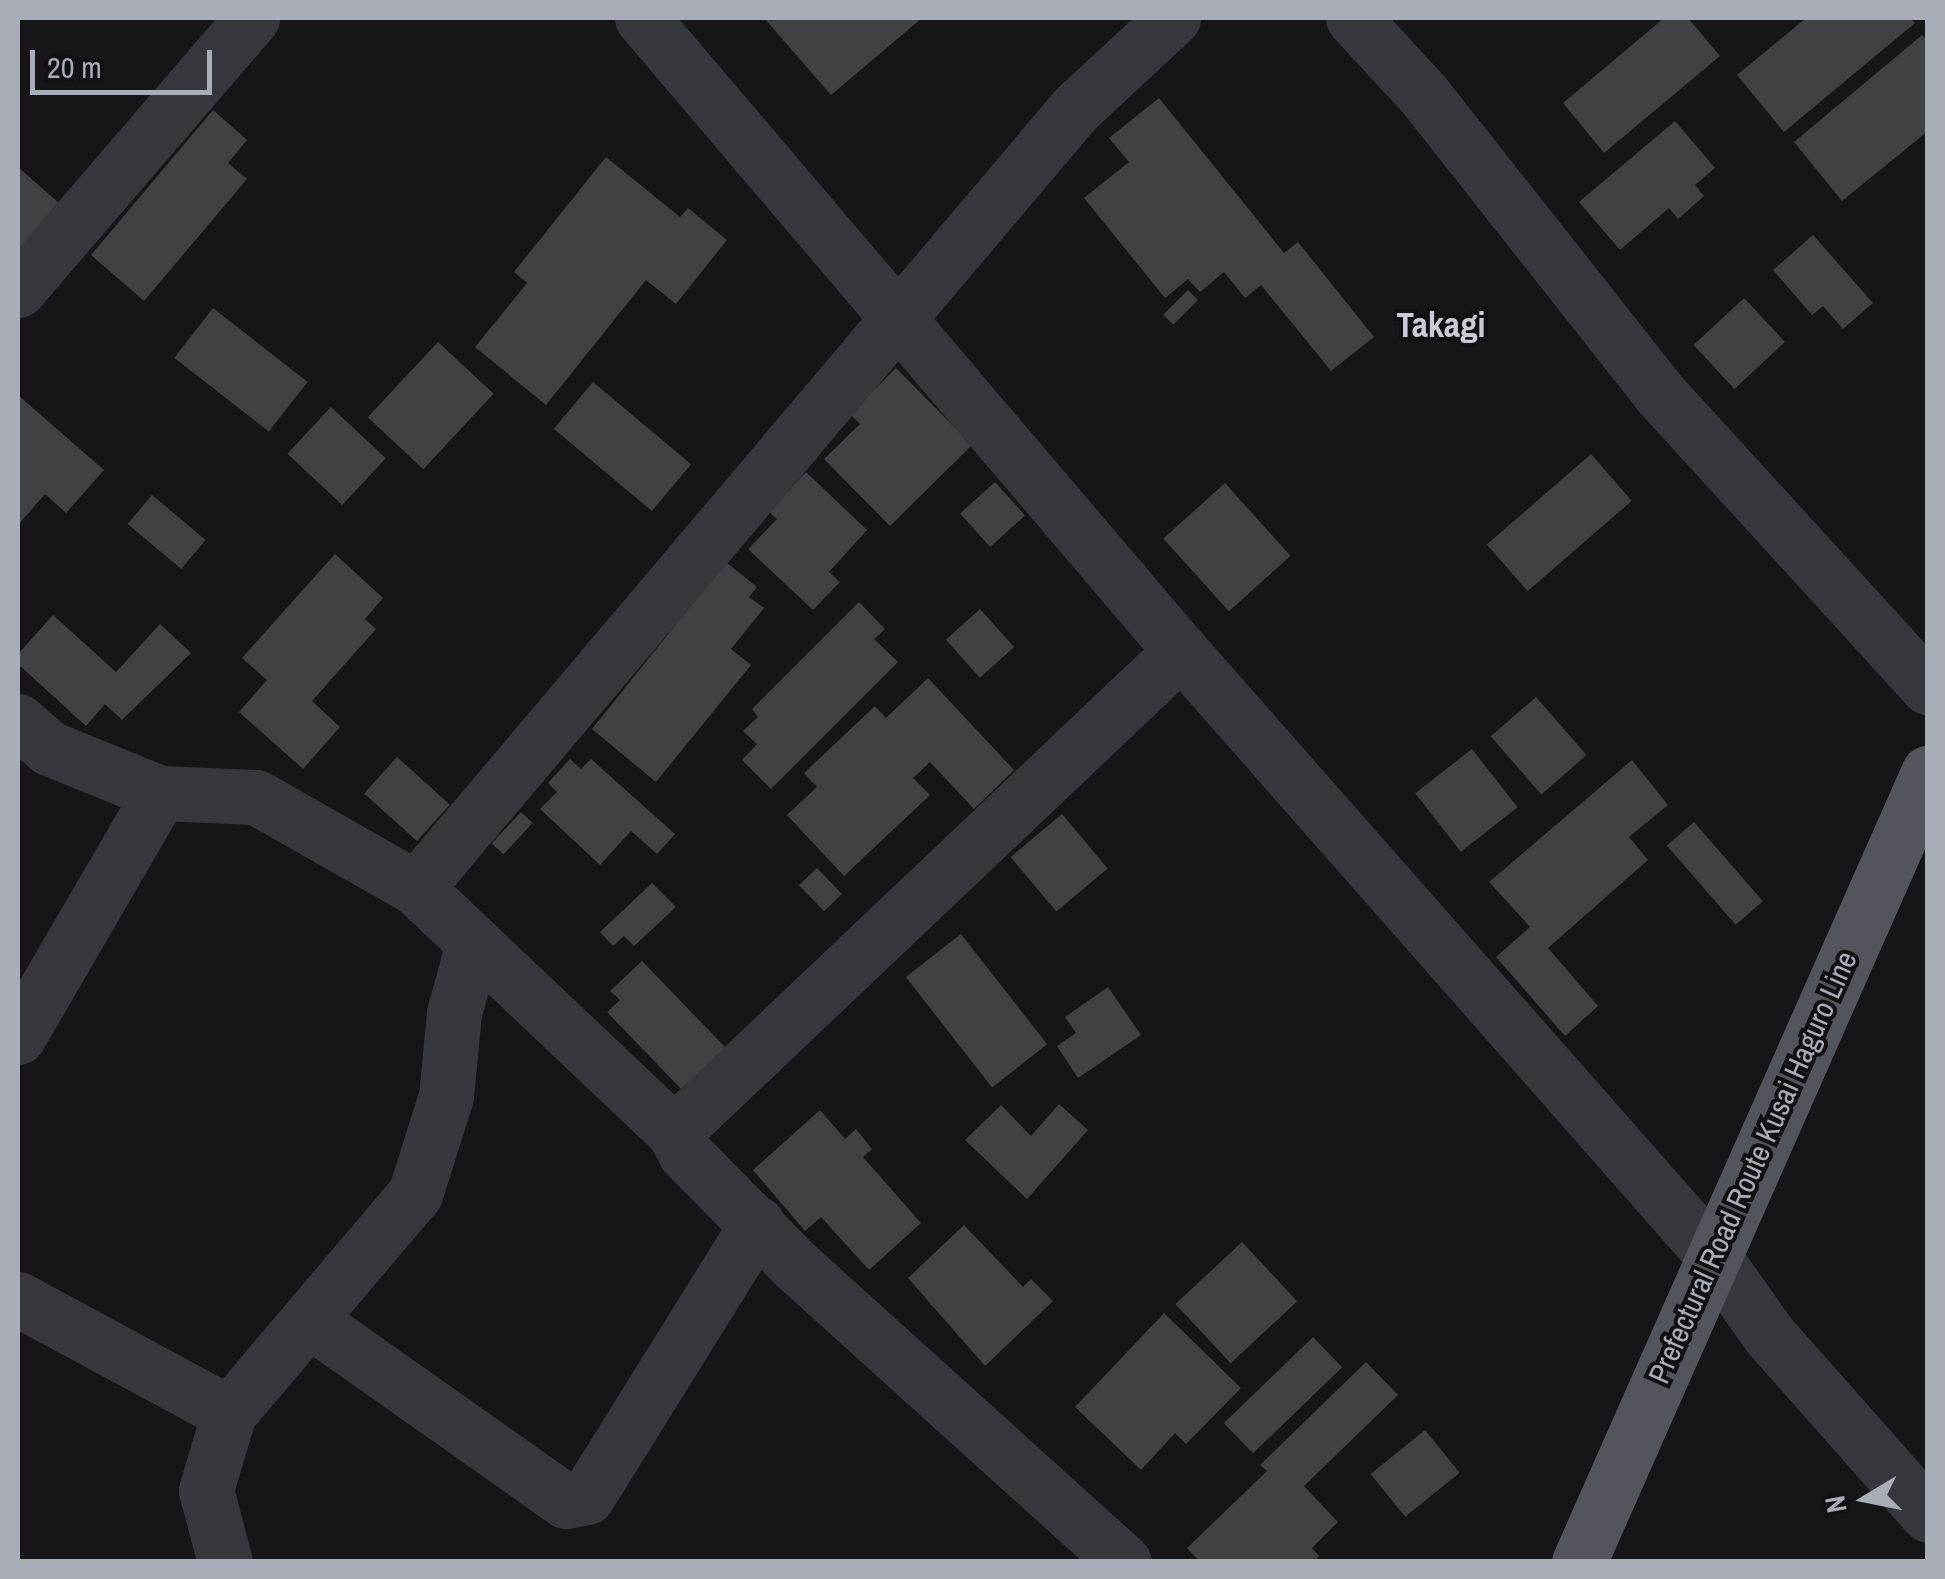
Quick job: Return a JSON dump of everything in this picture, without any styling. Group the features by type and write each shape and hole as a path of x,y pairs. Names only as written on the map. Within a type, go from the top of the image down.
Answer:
{"main road":[{"name":"Prefectural Road Route Kusai Haguro Line","path":"1580,1562 1711,1254 1928,773"}],"street":[{"path":"18,290 252,18"},
{"path":"642,18 899,312 1182,651 1711,1254 1769,1336 1928,1515"},
{"path":"416,888 899,312 1075,109 1174,18"},
{"path":"1353,18 1424,96 1661,395 1928,687"},
{"path":"674,1132 1182,651"},
{"path":"18,721 50,748 160,793 256,797 416,888 674,1132 685,1153 756,1224 1124,1562"},
{"path":"18,1037 160,793"},
{"path":"226,1562 206,1490 229,1413 415,1194 446,1096 454,1013 473,944"},
{"path":"309,1320 566,1501 587,1497 756,1224"},
{"path":"18,1298 229,1413"},
{"path":"1688,1308 1769,1336"}],"building":[{"path":"764,18 922,18 831,95"},
{"path":"1664,18 1688,18 1720,56 1604,153 1563,103"},
{"path":"1806,18 1910,18 1915,23 1784,132 1737,75"},
{"path":"1922,35 1928,42 1928,131 1842,201 1794,142"},
{"path":"1159,98 1284,253 1298,242 1374,337 1331,371 1261,285 1245,298 1224,272 1200,292 1188,279 1165,298 1084,198 1129,162 1109,138"},
{"path":"213,110 247,140 228,163 247,179 144,301 91,255"},
{"path":"1675,121 1715,168 1695,185 1704,196 1678,219 1669,208 1620,250 1579,202"},
{"path":"606,157 680,217 688,208 727,240 676,304 646,280 546,405 475,347 527,283 514,272"},
{"path":"18,167 60,204 18,256"},
{"path":"1813,235 1873,303 1843,329 1823,306 1812,315 1773,270"},
{"path":"1188,290 1198,300 1173,325 1163,315"},
{"path":"1744,298 1785,342 1734,389 1694,345"},
{"path":"213,308 308,382 269,432 174,358"},
{"path":"438,342 494,394 423,469 368,417"},
{"path":"896,368 972,445 890,526 824,459 860,424 850,414"},
{"path":"593,382 691,464 652,511 554,429"},
{"path":"18,395 104,470 66,513 45,494 18,525"},
{"path":"331,407 386,458 342,505 287,454"},
{"path":"1591,454 1632,501 1528,591 1487,545"},
{"path":"806,472 867,530 829,572 840,582 813,610 748,549 777,519 769,512"},
{"path":"995,482 1025,515 990,547 960,513"},
{"path":"1225,483 1291,556 1229,611 1163,539"},
{"path":"152,495 206,540 181,569 128,524"},
{"path":"335,554 383,598 365,619 376,629 312,701 340,727 303,769 239,712 267,680 242,658"},
{"path":"726,562 757,587 749,597 764,608 731,649 751,665 656,782 592,729"},
{"path":"859,602 885,629 874,639 898,662 771,789 742,760 757,744 743,731 758,717 752,709"},
{"path":"980,609 1014,647 980,678 946,640"},
{"path":"53,615 116,672 160,624 191,653 122,720 105,704 86,726 18,664 18,654"},
{"path":"928,678 1014,770 974,809 930,762 913,778 930,795 844,876 787,815 817,787 804,773 875,706 886,718"},
{"path":"1536,697 1587,755 1541,794 1491,736"},
{"path":"1472,749 1518,807 1461,852 1415,793"},
{"path":"397,757 450,805 417,841 364,793"},
{"path":"570,759 581,769 591,759 675,834 657,854 631,831 600,865 540,809 557,792 548,783"},
{"path":"1632,760 1668,805 1629,837 1648,860 1548,948 1598,1006 1565,1036 1496,957 1530,927 1489,882"},
{"path":"521,812 533,823 503,854 492,843"},
{"path":"1062,814 1108,868 1056,911 1011,857"},
{"path":"1694,822 1763,901 1736,925 1667,846"},
{"path":"817,868 842,894 824,911 799,885"},
{"path":"652,883 676,907 634,946 624,936 613,946 600,932"},
{"path":"961,934 1047,1044 992,1087 906,977"},
{"path":"642,961 727,1049 683,1091 607,1012 620,1000 610,991"},
{"path":"1108,987 1141,1035 1078,1078 1057,1046 1076,1033 1065,1017"},
{"path":"1059,1104 1088,1130 1027,1199 965,1140 1001,1105 1031,1136"},
{"path":"820,1110 845,1139 856,1129 872,1149 863,1157 921,1223 869,1270 821,1217 805,1231 753,1170"},
{"path":"964,1225 1023,1287 1031,1279 1053,1301 985,1366 908,1278"},
{"path":"1242,1242 1297,1301 1231,1363 1175,1304"},
{"path":"1164,1313 1241,1388 1186,1444 1175,1433 1141,1470 1075,1407"},
{"path":"1313,1337 1342,1367 1253,1453 1224,1423"},
{"path":"1366,1362 1398,1395 1304,1486 1338,1522 1312,1548 1319,1556 1314,1562 1200,1562 1187,1548 1267,1471 1260,1465"},
{"path":"1425,1430 1460,1473 1405,1517 1371,1474"}],"district":[{"name":"Takagi","path":"1441,325"}]}
